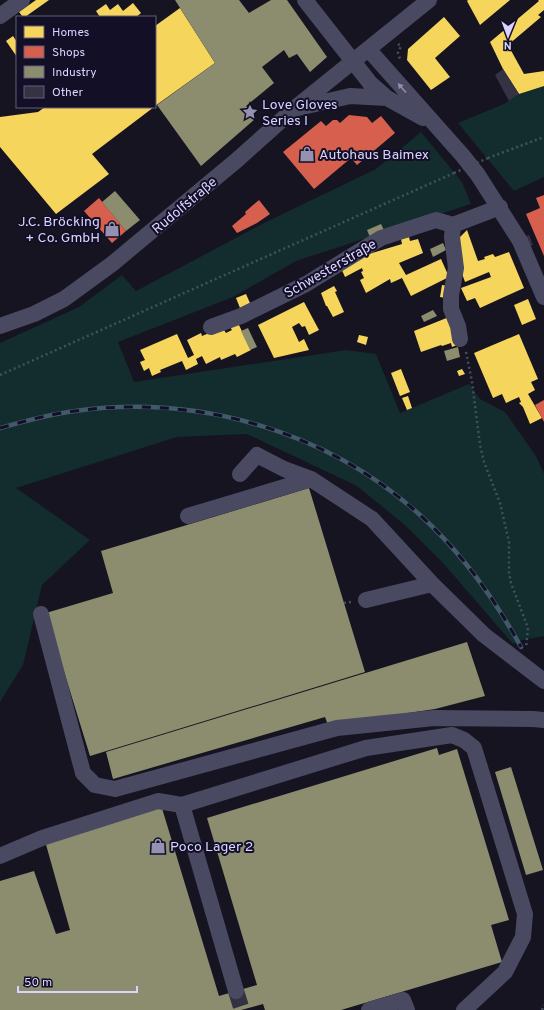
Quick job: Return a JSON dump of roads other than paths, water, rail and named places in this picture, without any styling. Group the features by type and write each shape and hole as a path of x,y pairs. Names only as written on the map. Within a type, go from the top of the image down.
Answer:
{"street":[{"path":"0,16 22,0"},
{"path":"305,0 370,84 387,98 433,123"},
{"name":"Rudolfstraße","path":"0,326 34,314 64,299 112,264 237,160 295,108 429,0"},
{"path":"368,50 471,165 500,207 520,241 544,297"},
{"path":"295,108 350,96 387,98"},
{"path":"460,339 458,326 451,309 451,295 456,268 452,237 453,225 500,207"},
{"name":"Schwesterstraße","path":"211,327 241,316 306,284 381,238 436,220 453,225"},
{"path":"240,474 257,455 284,469 311,479 372,519 432,584 484,635 544,681"},
{"path":"188,516 311,479"},
{"path":"366,600 432,584"},
{"path":"41,614 83,773 94,785 115,789 337,728 434,718 544,720"},
{"path":"0,856 42,838 158,801 182,806 366,748 452,735 464,740 474,748 525,914 523,937 505,972 464,1010"},
{"path":"182,806 236,991"},
{"path":"369,1010 403,1000 407,1010"}],"tunnel":[{"path":"236,991 242,1010"}],"railway":[{"path":"0,428 66,412 121,407 168,408 214,414 259,425 302,441 344,461 384,486 420,515 450,545 476,577 500,611 521,647"}],"place":[{"name":"Love Gloves Series I","path":"250,112"},
{"name":"Autohaus Baimex","path":"307,154"},
{"name":"J.C. Bröcking + Co. GmbH","path":"112,229"},
{"name":"Poco Lager 2","path":"158,846"}]}
